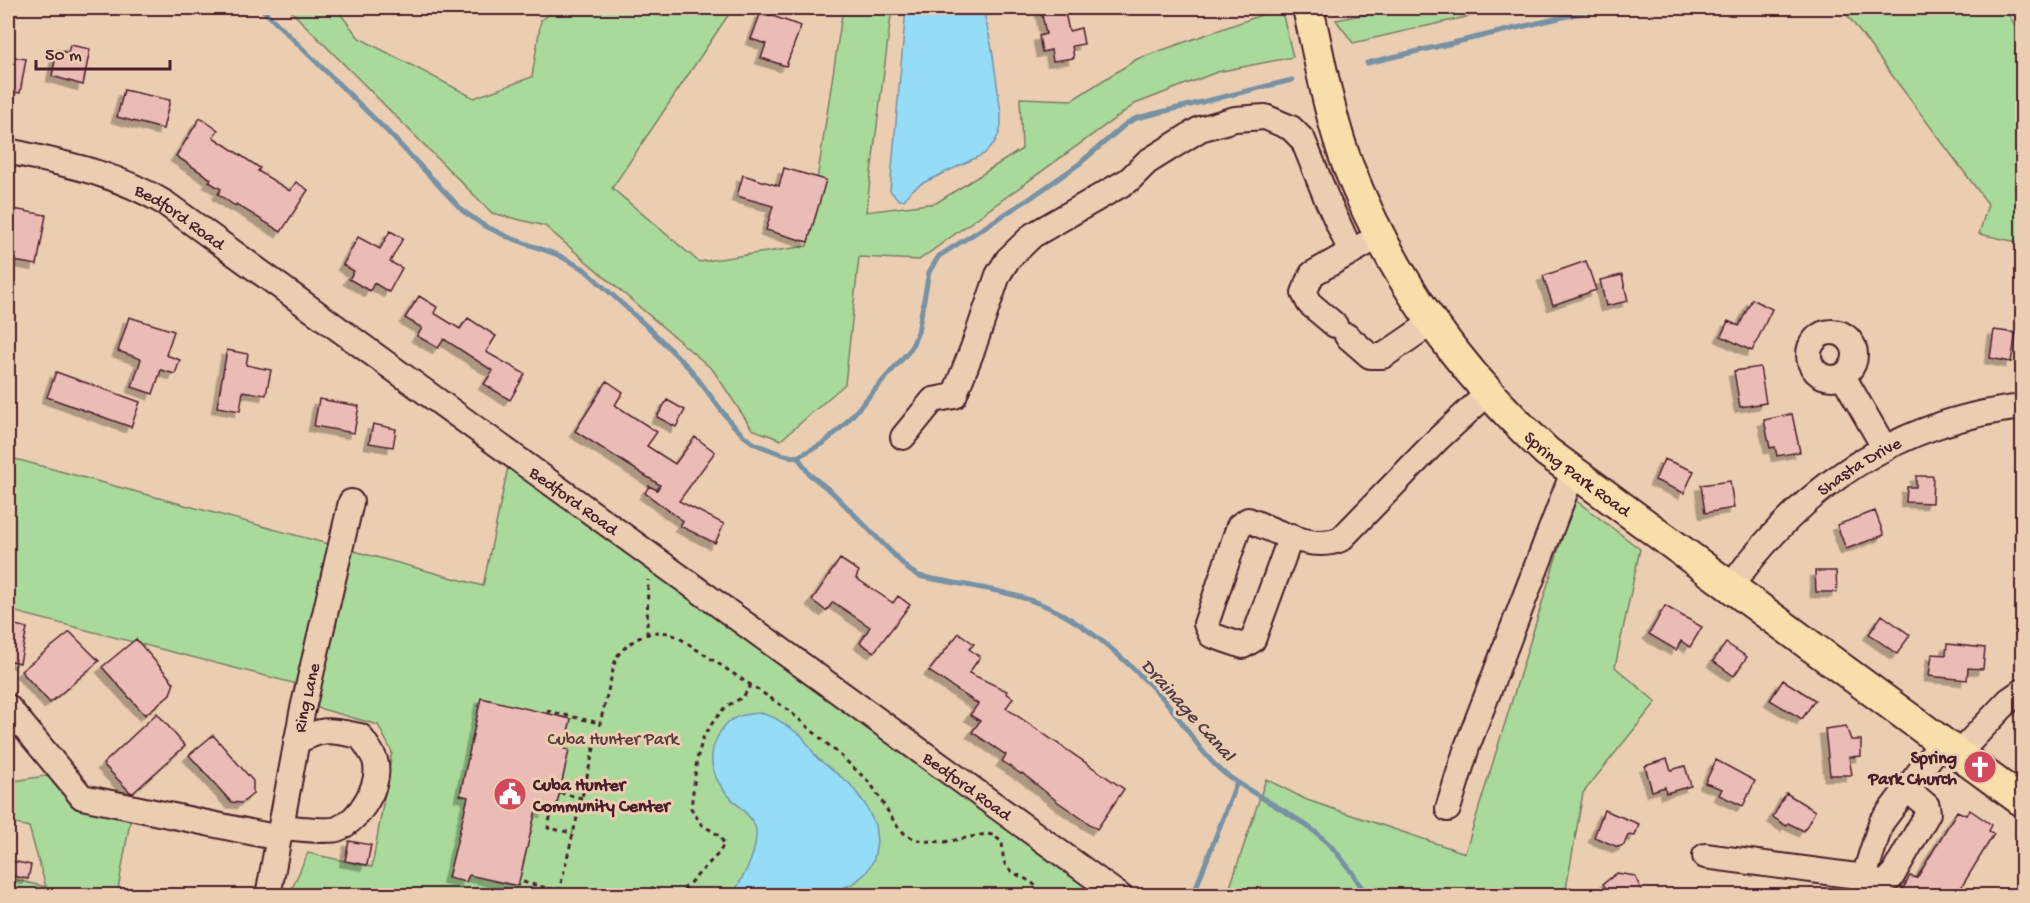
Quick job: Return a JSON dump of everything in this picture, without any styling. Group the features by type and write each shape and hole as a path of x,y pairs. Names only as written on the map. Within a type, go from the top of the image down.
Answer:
{"main road":[{"name":"Spring Park Road","path":"1308,8 1336,129 1348,166 1380,236 1403,279 1431,323 1488,393 1547,452 2022,801"}],"street":[{"path":"903,437 933,400 954,396 998,275 1008,260 1033,235 1129,180 1147,162 1200,129 1235,119 1265,117 1292,128 1303,140 1351,252"},
{"name":"Bedford Road","path":"8,151 96,171 141,188 165,202 1120,896"},
{"path":"1380,236 1312,274 1304,293 1309,303 1370,356 1383,356 1431,323"},
{"path":"1843,376 1884,447"},
{"path":"1291,536 1253,640 1243,646 1211,635 1206,624 1239,526 1248,520 1291,536 1322,543 1330,544 1341,539 1437,439 1488,393"},
{"name":"Shasta Drive","path":"1731,586 1790,518 1828,482 1884,447 1947,422 2002,409 2022,407"},
{"path":"1448,809 1467,747 1574,472"},
{"name":"Ring Lane","path":"268,896 296,742 351,502"},
{"path":"1862,886 1881,823 1907,789 1950,748 2022,691"},
{"path":"8,707 82,797 280,832 337,830 360,813 373,789 376,769 374,758 360,736 330,730 316,731 296,742"},
{"path":"1705,856 1862,886 1881,884 1891,878 1928,813 1928,806 1907,789"}],"path":[{"path":"647,577 647,635"},
{"path":"559,891 616,658 620,651 629,644 647,635 662,632 676,636 787,709 860,773 880,796 893,819 907,836 922,841 945,842 979,834 993,835 1002,842 1006,867 1029,880 1043,896"},
{"path":"677,896 719,853 723,844 720,836 701,824 692,808 700,747 707,730 720,712 728,704 743,697 751,685"},
{"path":"547,711 600,723"},
{"path":"560,793 582,798"},
{"path":"552,808 548,828 573,833"},
{"path":"523,882 565,892 567,896"}],"green space":[{"path":"288,8 336,8 359,38 474,98 532,77 541,20 559,8 733,8 612,188 699,262 807,246 843,8 892,8 866,212 936,203 1022,149 1020,98 1072,100 1137,59 1281,8 1293,57 1217,72 1135,104 919,260 859,257 845,384 781,440 752,429 713,370 545,226 492,213"},
{"path":"1396,8 1505,8 1353,43 1336,20"},
{"path":"1842,8 2004,8 2022,36 2022,243 1979,234 1988,204"},
{"name":"Cuba Hunter Park","path":"8,457 483,586 508,467 1097,895 289,895 308,853 372,867 392,752 378,725 311,706 305,686 8,610"},
{"path":"1574,499 1640,549 1615,667 1656,702 1583,793 1565,895 1227,896 1266,779 1307,800 1465,853"},
{"path":"45,776 133,805 117,895 8,895 8,878 46,887 29,827 8,822 8,782"}],"water":[{"path":"906,8 983,8 992,49 1001,127 994,143 984,154 921,184 904,200 899,200 890,191"},
{"path":"761,713 775,718 802,736 817,758 850,784 865,804 875,825 877,842 874,859 866,873 854,883 829,895 733,895 752,857 756,828 751,819 726,793 715,776 712,756 719,734 727,723 742,715"}],"building":[{"path":"1064,8 1069,31 1081,28 1084,44 1072,46 1074,58 1053,61 1051,50 1042,52 1039,36 1046,34 1041,10"},
{"path":"761,12 801,26 786,66 761,58 766,44 751,39"},
{"path":"70,45 90,49 83,85 52,76 57,50 68,53"},
{"path":"8,56 26,59 20,93 8,91"},
{"path":"124,90 170,100 163,129 117,117"},
{"path":"200,118 218,130 213,137 260,168 258,171 290,191 296,182 308,190 281,232 218,194 221,189 209,182 211,179 176,156"},
{"path":"784,168 826,180 808,242 766,230 773,206 737,196 743,175 779,186"},
{"path":"8,208 46,215 37,265 8,260"},
{"path":"390,231 403,238 390,262 402,268 389,292 374,283 370,291 349,279 354,271 343,265 358,237 380,249"},
{"path":"1586,261 1596,290 1553,305 1543,276"},
{"path":"1622,275 1628,301 1606,306 1600,280"},
{"path":"419,296 437,307 434,313 460,329 468,318 496,336 486,352 525,374 510,400 484,384 493,371 444,339 438,348 417,336 422,328 405,318"},
{"path":"1752,299 1772,309 1752,351 1721,336 1728,321 1739,326"},
{"path":"129,317 174,331 166,355 180,360 175,374 161,370 153,394 132,387 141,359 118,351"},
{"path":"1994,330 2016,333 2011,362 1990,358"},
{"path":"227,350 248,354 246,365 271,370 266,395 243,391 240,411 217,407"},
{"path":"1760,367 1766,403 1740,407 1734,371"},
{"path":"56,372 140,402 131,427 47,397"},
{"path":"607,381 623,392 615,405 657,432 647,446 675,464 695,437 715,452 679,501 724,524 715,543 680,526 683,521 645,493 649,486 657,490 660,485 575,431"},
{"path":"319,399 359,406 354,433 314,426"},
{"path":"667,400 685,410 676,427 657,417"},
{"path":"1792,414 1800,452 1777,456 1775,447 1770,448 1764,420"},
{"path":"373,424 396,429 393,447 369,443"},
{"path":"1664,459 1694,471 1684,493 1655,480"},
{"path":"1916,476 1933,476 1932,503 1906,502 1907,487 1916,487"},
{"path":"1730,481 1734,508 1705,513 1701,485"},
{"path":"1875,511 1884,535 1846,549 1837,525"},
{"path":"840,559 859,571 856,578 893,603 898,596 910,605 874,652 860,643 870,627 833,602 826,611 812,600"},
{"path":"1815,571 1836,571 1837,592 1816,592"},
{"path":"1665,606 1702,627 1690,647 1681,641 1676,650 1649,634"},
{"path":"1882,615 1910,635 1897,654 1869,634"},
{"path":"8,623 27,628 20,663 8,660"},
{"path":"70,632 99,661 50,703 21,671"},
{"path":"959,633 974,644 969,649 980,657 969,673 1007,691 1006,693 1013,698 1006,708 1124,789 1097,829 1022,773 1002,761 1006,755 972,732 980,721 970,715 978,704 929,671"},
{"path":"136,639 174,683 170,694 145,715 102,667"},
{"path":"1726,643 1747,657 1734,676 1713,661"},
{"path":"1947,644 1985,648 1983,669 1968,668 1967,680 1929,676 1932,654 1946,655"},
{"path":"1783,680 1815,700 1802,719 1770,700"},
{"name":"Cuba Hunter Community Center","path":"481,698 571,719 564,749 569,750 556,809 546,807 545,812 536,810 518,886 469,875 466,882 448,878 468,797 460,795"},
{"path":"157,713 185,746 133,793 103,764"},
{"path":"1846,726 1851,740 1861,740 1861,756 1849,757 1852,775 1830,775 1825,729"},
{"path":"213,735 253,781 253,794 242,803 231,802 189,755"},
{"path":"1667,759 1671,770 1685,766 1691,786 1666,793 1665,787 1652,791 1645,766"},
{"path":"1716,760 1755,781 1743,806 1719,795 1722,789 1705,783"},
{"path":"1786,793 1815,811 1804,831 1788,823 1786,826 1773,817"},
{"path":"1604,810 1639,824 1635,836 1628,835 1624,845 1618,847 1594,837"},
{"path":"1970,810 1992,825 1989,831 1994,834 1956,896 1899,896 1910,876 1917,878 1957,811 1966,815"},
{"path":"349,841 371,845 367,865 345,861"},
{"path":"8,860 31,865 28,879 8,875"},
{"path":"1617,873 1635,876 1644,896 1611,896 1603,884"}],"waterway":[{"path":"261,8 387,131 463,211 483,225 508,237 558,255 584,269 691,370 731,423 744,436 755,444 794,457 824,443 843,426 910,350 918,332 929,272 939,256 1032,197 1079,164 1127,123 1137,118 1292,80"},
{"path":"1367,63 1602,8"},
{"name":"Drainage Canal","path":"798,457 809,474 832,492 909,570 919,576 997,591 1043,605 1059,612 1106,644 1161,696 1215,765 1247,789 1296,818 1319,835 1346,864 1367,896"},
{"path":"1197,885 1237,782"}],"place":[{"name":"Spring Park Church","path":"1980,767"},
{"name":"Cuba Hunter Community Center","path":"510,794"}]}
